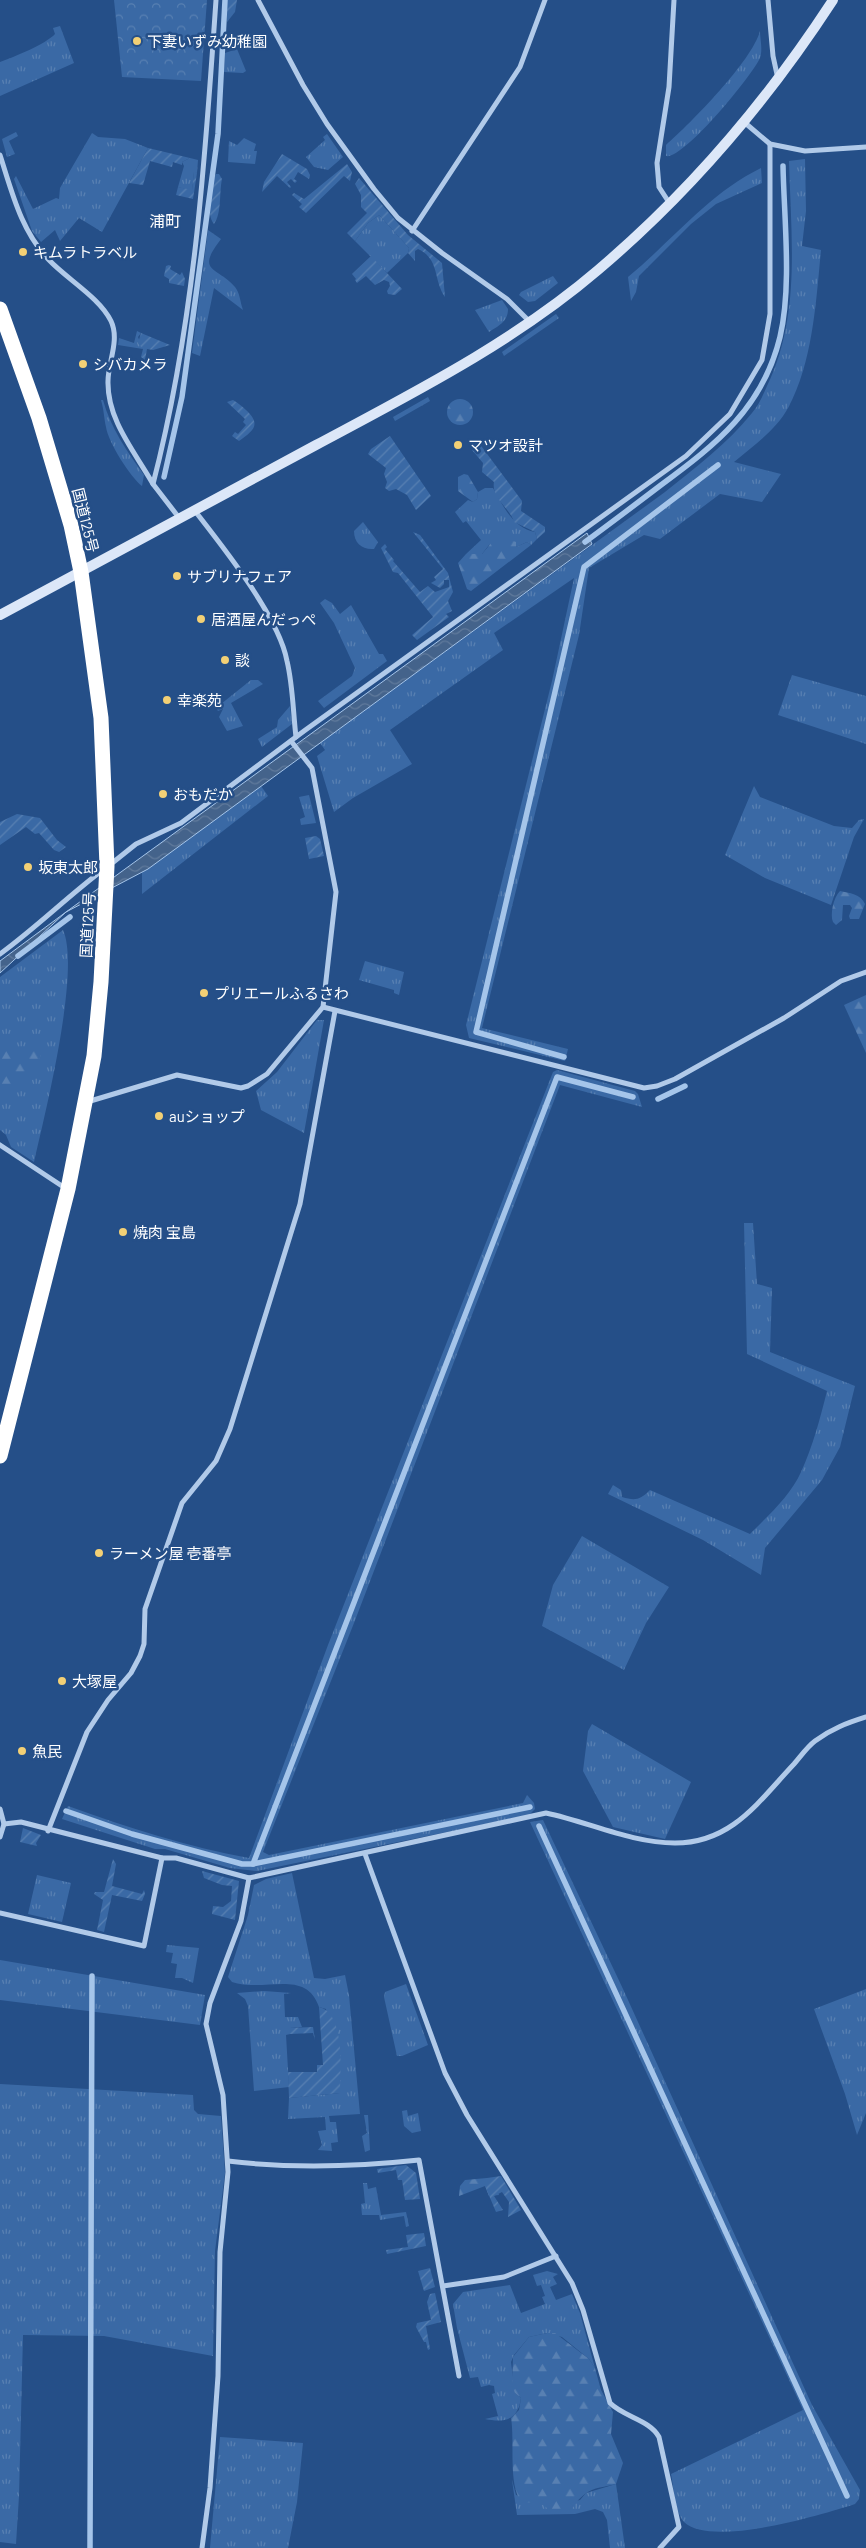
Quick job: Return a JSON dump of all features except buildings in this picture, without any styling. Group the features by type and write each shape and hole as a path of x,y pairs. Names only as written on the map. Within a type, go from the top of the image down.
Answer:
{"highway":[{"name":"国道125号","path":"0,309 39,418 71,525 81,572 101,718 107,866 101,982 94,1056 68,1189 0,1456"}],"street":[{"path":"154,484 173,403 190,298 202,190 216,0"},
{"path":"258,0 300,80 327,124 374,189 412,231 503,296 529,321"},
{"path":"412,231 520,67 545,0"},
{"path":"670,204 659,187 657,163 669,87 674,0"},
{"path":"768,0 773,56 778,80"},
{"path":"0,615 462,365 529,321 597,271 670,204 744,122 778,80 833,0"},
{"path":"744,122 770,144 805,151 866,147"},
{"path":"0,954 25,936 67,897 136,844 181,823 293,739 686,456 730,414 762,360 770,314 770,144"},
{"path":"0,154 28,233 50,262 102,308 111,321 114,331 108,382 111,408 120,428 154,484 180,519"},
{"path":"84,1103 177,1076 240,1088 248,1086 267,1074 322,1007 336,892 312,768 293,739 287,659 279,639 248,584 225,549 195,511"},
{"path":"322,1007 644,1088 657,1086 674,1079 784,1018 841,981 866,972"},
{"path":"48,1831 87,1732 108,1700 131,1673 140,1656 144,1644 144,1609 182,1504 216,1461 230,1429 300,1204 336,1011"},
{"path":"0,1145 68,1189"},
{"path":"4,1824 21,1822 48,1831 162,1858 176,1858 248,1878 546,1813 650,1841 675,1843 709,1839 726,1830 750,1812 814,1742 838,1726 866,1717"},
{"path":"0,1809 4,1824 0,1837"},
{"path":"365,1854 445,2073 467,2115 572,2283 583,2310 610,2403 617,2410 652,2428 659,2437 679,2527 660,2548"},
{"path":"0,1912 144,1946 162,1858"},
{"path":"202,2548 210,2488 218,2376 220,2252 228,2161 223,2096 206,2024 210,2003 241,1921 248,1878"},
{"path":"228,2161 273,2166 324,2168 366,2166 419,2160 459,2376"},
{"path":"443,2286 504,2277 556,2256"}],"green space":[{"path":"114,0 207,0 201,81 122,77"},
{"path":"226,0 237,0 235,12 227,22"},
{"path":"60,26 74,63 0,96 0,62 45,42 55,34 53,28"},
{"path":"760,31 761,55 754,68 731,98 687,145 675,154 666,156 666,145 719,91 755,44"},
{"path":"237,49 246,71 243,73 224,72 225,53"},
{"path":"16,132 18,136 9,141 15,154 7,157 2,139"},
{"path":"92,133 98,137 125,139 148,148 102,232 79,218 60,241 55,230 41,242 32,231 14,179 16,176 33,209 56,198 59,199 60,188"},
{"path":"327,134 343,157 328,170 314,167 306,157 325,140 323,137"},
{"path":"244,138 256,144 254,151 257,151 255,164 228,162 229,141 237,145"},
{"path":"148,148 190,158 182,162 182,165 173,162 172,167 150,161 143,185 129,183"},
{"path":"282,154 307,169 310,175 309,179 298,172 294,179 297,181 295,183 291,179 287,182 290,188 277,176 262,192 264,182"},
{"path":"190,158 198,160 197,173 194,172 192,191 178,187 184,166 182,162"},
{"path":"805,159 806,211 802,246 821,250 815,310 808,351 796,390 783,416 764,437 734,462 781,474 762,502 720,494 660,539 644,535 589,568 579,635 482,1028 568,1049 565,1061 469,1038 466,1025 552,681 574,578 494,633 503,650 390,730 412,764 353,798 334,812 317,756 325,750 320,743 665,492 722,445 752,413 759,403 778,359 785,332 789,304 792,247 789,161"},
{"path":"347,164 352,172 350,181 344,176 306,213 299,207 302,204 292,195 294,193 304,199"},
{"path":"761,168 762,183 716,204 691,224 639,276 636,292 631,301 628,277 707,204"},
{"path":"194,171 197,173 193,199 176,195 178,187 192,190"},
{"path":"216,174 219,174 222,179 219,209 214,224 210,214 210,199"},
{"path":"359,178 408,235 442,263 445,297 430,258 418,249 415,251 415,261 408,253 409,248 379,215 368,223 355,241 347,233 367,213 361,207 361,195 355,184"},
{"path":"379,215 409,248 408,253 387,273 355,241 368,223"},
{"path":"208,230 221,239 213,250 209,264 237,289 243,310 214,288 200,356 192,353"},
{"path":"371,256 402,289 395,295 388,294 389,282 384,280 375,285 366,276 357,283 355,280 352,274"},
{"path":"166,266 171,266 170,269 180,275 182,272 185,279 184,286 169,283 169,279 164,276"},
{"path":"553,276 558,283 535,301 528,302 519,295 521,292"},
{"path":"502,300 508,309 508,313 502,323 489,332 475,310"},
{"path":"556,314 559,318 504,356 502,352"},
{"path":"137,331 141,333 138,337 143,349 118,345 119,338 134,343"},
{"path":"141,333 170,345 153,350 147,349 145,360 141,357 143,349 138,343"},
{"path":"428,397 430,401 395,421 393,417"},
{"path":"460,399 469,403 473,412 469,421 460,425 451,421 447,412 451,403"},
{"path":"101,400 103,400 110,420 120,439 144,475 142,486 126,468 115,450 106,427"},
{"path":"233,400 251,415 255,424 252,431 239,441 232,436 235,432 238,434 246,425 243,422 245,419 227,402"},
{"path":"390,436 431,496 416,510 407,495 396,489 389,491 385,488 387,482 384,474 386,468 368,454 371,449"},
{"path":"479,443 522,501 521,511 545,527 545,532 537,539 535,532 514,522 495,493 494,482 482,472 483,463 472,450"},
{"path":"464,474 468,475 478,492 477,499 473,502 458,491 458,477"},
{"path":"485,488 493,488 509,515 527,530 535,532 537,539 531,545 527,542 516,547 498,542 489,545 482,554 466,554 481,540 466,521 463,523 455,512 468,500 473,502 477,499 478,492"},
{"path":"363,522 378,542 374,549 362,547 355,539 354,531"},
{"path":"413,532 420,535 448,573 453,592 448,601 452,611 446,614 449,617 417,640 412,635 433,617 398,573 393,572 381,548 385,544 387,547 385,549 393,561 420,592 428,586 435,592 449,587 449,580 444,580 444,584 440,588 431,583 436,580 434,577 443,569"},
{"path":"502,537 516,542 516,547 527,542 531,545 471,591 467,589 458,563 466,554 482,554 492,542 498,542"},
{"path":"325,599 332,603 340,614 351,605 379,654 383,654 387,661 324,708 318,701 352,676 355,668 334,623 320,603"},
{"path":"792,675 866,696 866,744 778,715"},
{"path":"251,680 258,680 263,684 231,703 243,726 227,731 219,717 223,709 218,711 216,708"},
{"path":"290,706 292,724 262,747 258,739 277,727 278,720"},
{"path":"261,786 268,796 142,894 142,872"},
{"path":"754,786 760,797 834,826 852,828 859,820 864,819 854,837 831,905 765,878 725,855"},
{"path":"309,795 316,823 301,825 300,819 305,817 299,797"},
{"path":"17,814 40,818 57,840 66,847 59,852 54,850 39,833 35,834 26,827 0,845 0,822"},
{"path":"316,836 320,839 324,856 309,859 305,838"},
{"path":"840,891 858,896 865,904 859,919 850,919 849,916 852,908 850,905 843,905 842,920 836,925 832,919 832,911"},
{"path":"63,930 67,949 68,976 65,1008 53,1078 34,1162 11,1147 6,1135 0,1130 0,977"},
{"path":"365,961 404,972 399,995 394,993 394,990 359,980"},
{"path":"866,995 866,1053 844,1005"},
{"path":"317,1020 324,1020 304,1133 261,1110 256,1091 277,1072"},
{"path":"0,1036 16,1052 33,1041 36,1042 41,1054 39,1061 24,1074 21,1080 4,1090 0,1102"},
{"path":"557,1070 635,1091 638,1094 642,1107 560,1085 354,1623 263,1852 269,1855 523,1803 527,1795 534,1803 535,1809 529,1815 257,1871 230,1868 165,1849 155,1849 62,1819 68,1806 157,1836 249,1858 328,1645 553,1072"},
{"path":"744,1223 753,1223 757,1284 772,1288 770,1352 855,1386 840,1447 822,1480 765,1548 761,1575 703,1540 608,1494 613,1485 621,1490 622,1497 630,1499 640,1498 650,1490 750,1534 771,1513 797,1481 813,1442 827,1391 747,1354"},
{"path":"582,1536 669,1587 646,1623 624,1670 542,1626 553,1585"},
{"path":"592,1724 691,1782 665,1839 613,1827 583,1771 588,1731"},
{"path":"543,1820 623,1989 812,2405 860,2490 859,2499 855,2504 767,2527 717,2532 698,2529 684,2522 678,2511 671,2474 803,2410 530,1822"},
{"path":"23,1828 41,1835 36,1843 37,1846 20,1842"},
{"path":"113,1859 116,1864 112,1886 142,1894 144,1890 145,1894 142,1901 112,1895 104,1932 97,1930 103,1900 94,1894 95,1892 104,1892"},
{"path":"202,1871 239,1881 235,1920 212,1914 213,1906 223,1907 231,1901 232,1886 222,1885 204,1878"},
{"path":"292,1873 314,1978 325,1979 345,1975 349,1995 360,2114 329,2116 330,2122 336,2122 338,2142 331,2143 332,2151 318,2150 322,2145 318,2131 326,2130 325,2117 288,2119 289,2098 340,2093 326,2009 319,2007 313,1995 305,1988 283,1984 245,1985 232,1982 228,1977 248,1915 254,1885 266,1879"},
{"path":"37,1875 71,1883 62,1922 28,1914"},
{"path":"167,1945 199,1948 193,1983 182,1978 175,1978 177,1964 171,1963 173,1953 166,1952"},
{"path":"0,1960 205,1995 200,2025 0,2000"},
{"path":"406,1984 428,2045 402,2056 397,2056 384,1997 385,1992"},
{"path":"866,1989 866,2113 857,2135 845,2094 814,2009"},
{"path":"264,1991 291,1993 284,1994 285,2017 298,2017 302,2027 290,2028 290,2034 286,2035 289,2087 254,2091 248,2006 245,1999 237,1993"},
{"path":"319,2007 328,2012 334,2020 338,2031 340,2044 340,2093 289,2098 288,2072 317,2072 317,2065 323,2065"},
{"path":"313,2027 315,2040 313,2033 290,2034 289,2028"},
{"path":"0,2084 193,2095 194,2110 198,2114 221,2116 225,2173 215,2251 213,2356 104,2336 23,2335 16,2544 0,2542"},
{"path":"407,2110 408,2116 418,2113 421,2131 412,2133 404,2126 402,2111"},
{"path":"364,2115 368,2115 370,2150 365,2152 362,2136 367,2133"},
{"path":"406,2165 416,2173 420,2199 405,2200 402,2180 398,2180 396,2170 378,2173 377,2169"},
{"path":"501,2176 521,2210 508,2217 509,2202 502,2192 494,2196 503,2210 496,2212 485,2186 487,2178"},
{"path":"493,2179 499,2195 489,2196 485,2186 459,2196 460,2186 465,2180"},
{"path":"363,2183 367,2183 368,2189 376,2187 381,2215 406,2212 409,2226 406,2227 404,2216 380,2220 379,2215 362,2215 361,2204 365,2203"},
{"path":"424,2233 426,2246 387,2254 386,2250 408,2247 406,2235"},
{"path":"430,2268 435,2287 424,2291 418,2271"},
{"path":"547,2271 558,2274 553,2277 557,2284 550,2287 556,2300 572,2294 580,2313 595,2368 589,2359 562,2337 547,2333 529,2337 514,2355 511,2362 515,2393 521,2398 517,2411 514,2415 504,2420 485,2419 498,2416 492,2394 495,2393 494,2386 481,2387 478,2377 470,2378 453,2304 463,2292 510,2285 521,2313 545,2304 542,2297 545,2296 541,2285 537,2286 533,2275"},
{"path":"435,2293 441,2322 426,2326 430,2349 428,2350 426,2342 424,2342 416,2327 417,2323 431,2320 427,2302 430,2294"},
{"path":"555,2333 589,2359 595,2368 601,2390 613,2412 611,2434 623,2463 616,2484 592,2490 580,2498 570,2510 553,2513 537,2502 521,2501 517,2494 513,2474 511,2418 519,2410 521,2398 515,2393 512,2386 513,2357 529,2337"},
{"path":"220,2437 303,2443 297,2502 288,2548 210,2548"},
{"path":"512,2480 516,2495 543,2503 547,2507 580,2500 586,2493 616,2484 625,2548 610,2548 607,2520 603,2512 595,2509 575,2514 517,2515"}],"water":[{"path":"587,533 592,544 148,869 66,912"},
{"path":"66,912 0,973 0,961"}],"waterway":[{"path":"164,477 182,397 218,134 225,0"},
{"path":"585,542 719,439 750,404 762,384 772,362 784,317 786,252 783,166"},
{"path":"564,1057 476,1032 584,567 718,465"},
{"path":"18,956 70,917"},
{"path":"530,1807 253,1864 557,1077 633,1097"},
{"path":"658,1099 685,1086"},
{"path":"66,1811 132,1834 242,1864 253,1864"},
{"path":"539,1826 847,2496"},
{"path":"90,2548 92,1976"}],"place":[{"name":"下妻いずみ幼稚園","path":"137,41"},
{"name":"キムラトラベル","path":"23,252"},
{"name":"シバカメラ","path":"83,364"},
{"name":"マツオ設計","path":"458,445"},
{"name":"サブリナフェア","path":"177,576"},
{"name":"居酒屋んだっぺ","path":"201,619"},
{"name":"談","path":"225,660"},
{"name":"幸楽苑","path":"167,700"},
{"name":"おもだか","path":"163,794"},
{"name":"坂東太郎","path":"28,867"},
{"name":"プリエールふるさわ","path":"204,993"},
{"name":"auショップ","path":"159,1116"},
{"name":"焼肉 宝島","path":"123,1232"},
{"name":"ラーメン屋 壱番亭","path":"99,1553"},
{"name":"大塚屋","path":"62,1681"},
{"name":"魚民","path":"22,1751"}],"district":[{"name":"浦町","path":"165,220"}]}
